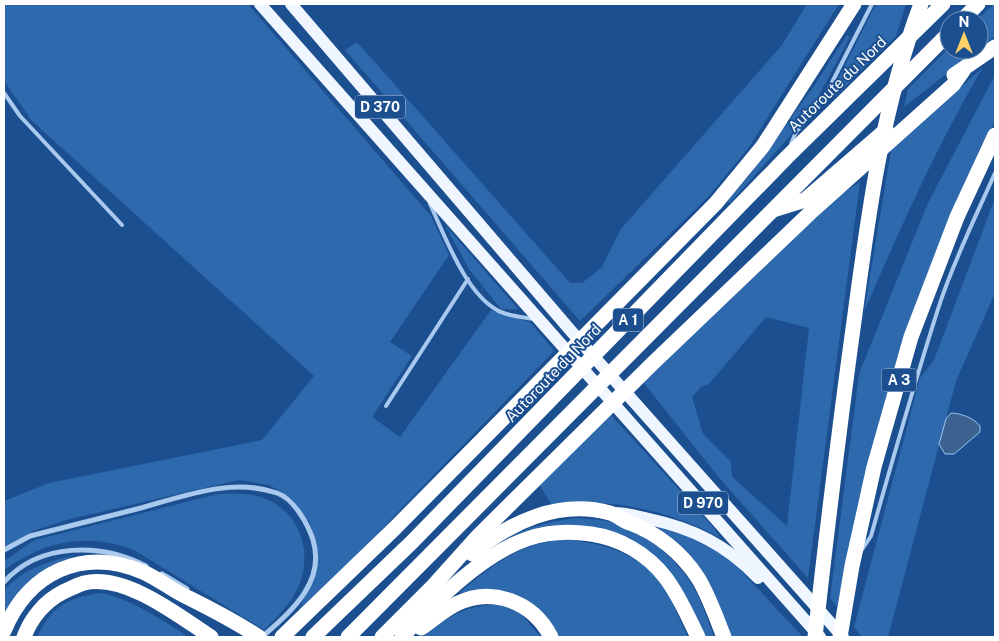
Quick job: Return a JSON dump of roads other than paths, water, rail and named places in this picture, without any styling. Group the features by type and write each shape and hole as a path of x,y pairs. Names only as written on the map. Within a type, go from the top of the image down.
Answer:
{"highway":[{"path":"282,637 395,528 716,203 763,146 854,4"},
{"path":"815,637 839,428 876,166 893,90 921,4"},
{"name":"Autoroute du Nord","path":"313,637 412,542 787,157 943,4"},
{"name":"A 1","path":"348,637 939,42"},
{"path":"775,209 805,200 951,76 962,71 995,47"},
{"path":"382,637 434,585 478,536 652,364 810,213 954,85 962,71"},
{"name":"A 3","path":"842,637 853,563 874,467 911,337 957,217 995,135"},
{"path":"434,585 492,538 522,520 540,514 580,509 611,513 652,534 670,546 685,562 697,576 709,598 724,637"},
{"path":"402,637 467,575 497,554 526,539 556,532 577,532 604,536 628,545 648,559 665,577 698,637"},
{"path":"4,632 12,611 28,591 40,581 68,566 92,562 118,563 141,571 188,598 207,605 256,635"},
{"path":"24,637 38,612 52,599 79,585 95,582 133,590 162,605 211,637"},
{"path":"408,637 456,604 471,598 488,596 501,597 517,602 531,611 546,626 551,637"}],"main road":[{"name":"D 370","path":"260,4 457,228"},
{"name":"D 370","path":"291,4 468,210"},
{"name":"D 970","path":"468,210 634,403 842,637"},
{"name":"D 970","path":"457,228 820,637"},
{"path":"611,513 658,520 696,532 725,549 749,568 765,585 781,593"}],"street":[{"path":"4,550 30,536 212,489 247,487 279,494 294,507 309,526 314,544 314,565 311,583 296,606 256,635"},
{"path":"4,582 11,574 27,564 47,556 63,551 89,550 114,553 140,563 177,583 207,605"}],"lane":[{"path":"787,157 796,132 823,100 872,4"},
{"path":"4,93 20,116 122,225"},
{"path":"853,563 871,536 918,372 940,303 958,256 995,173"},
{"path":"422,188 468,279 481,298 498,311 539,320"},
{"path":"386,406 468,279"}]}
